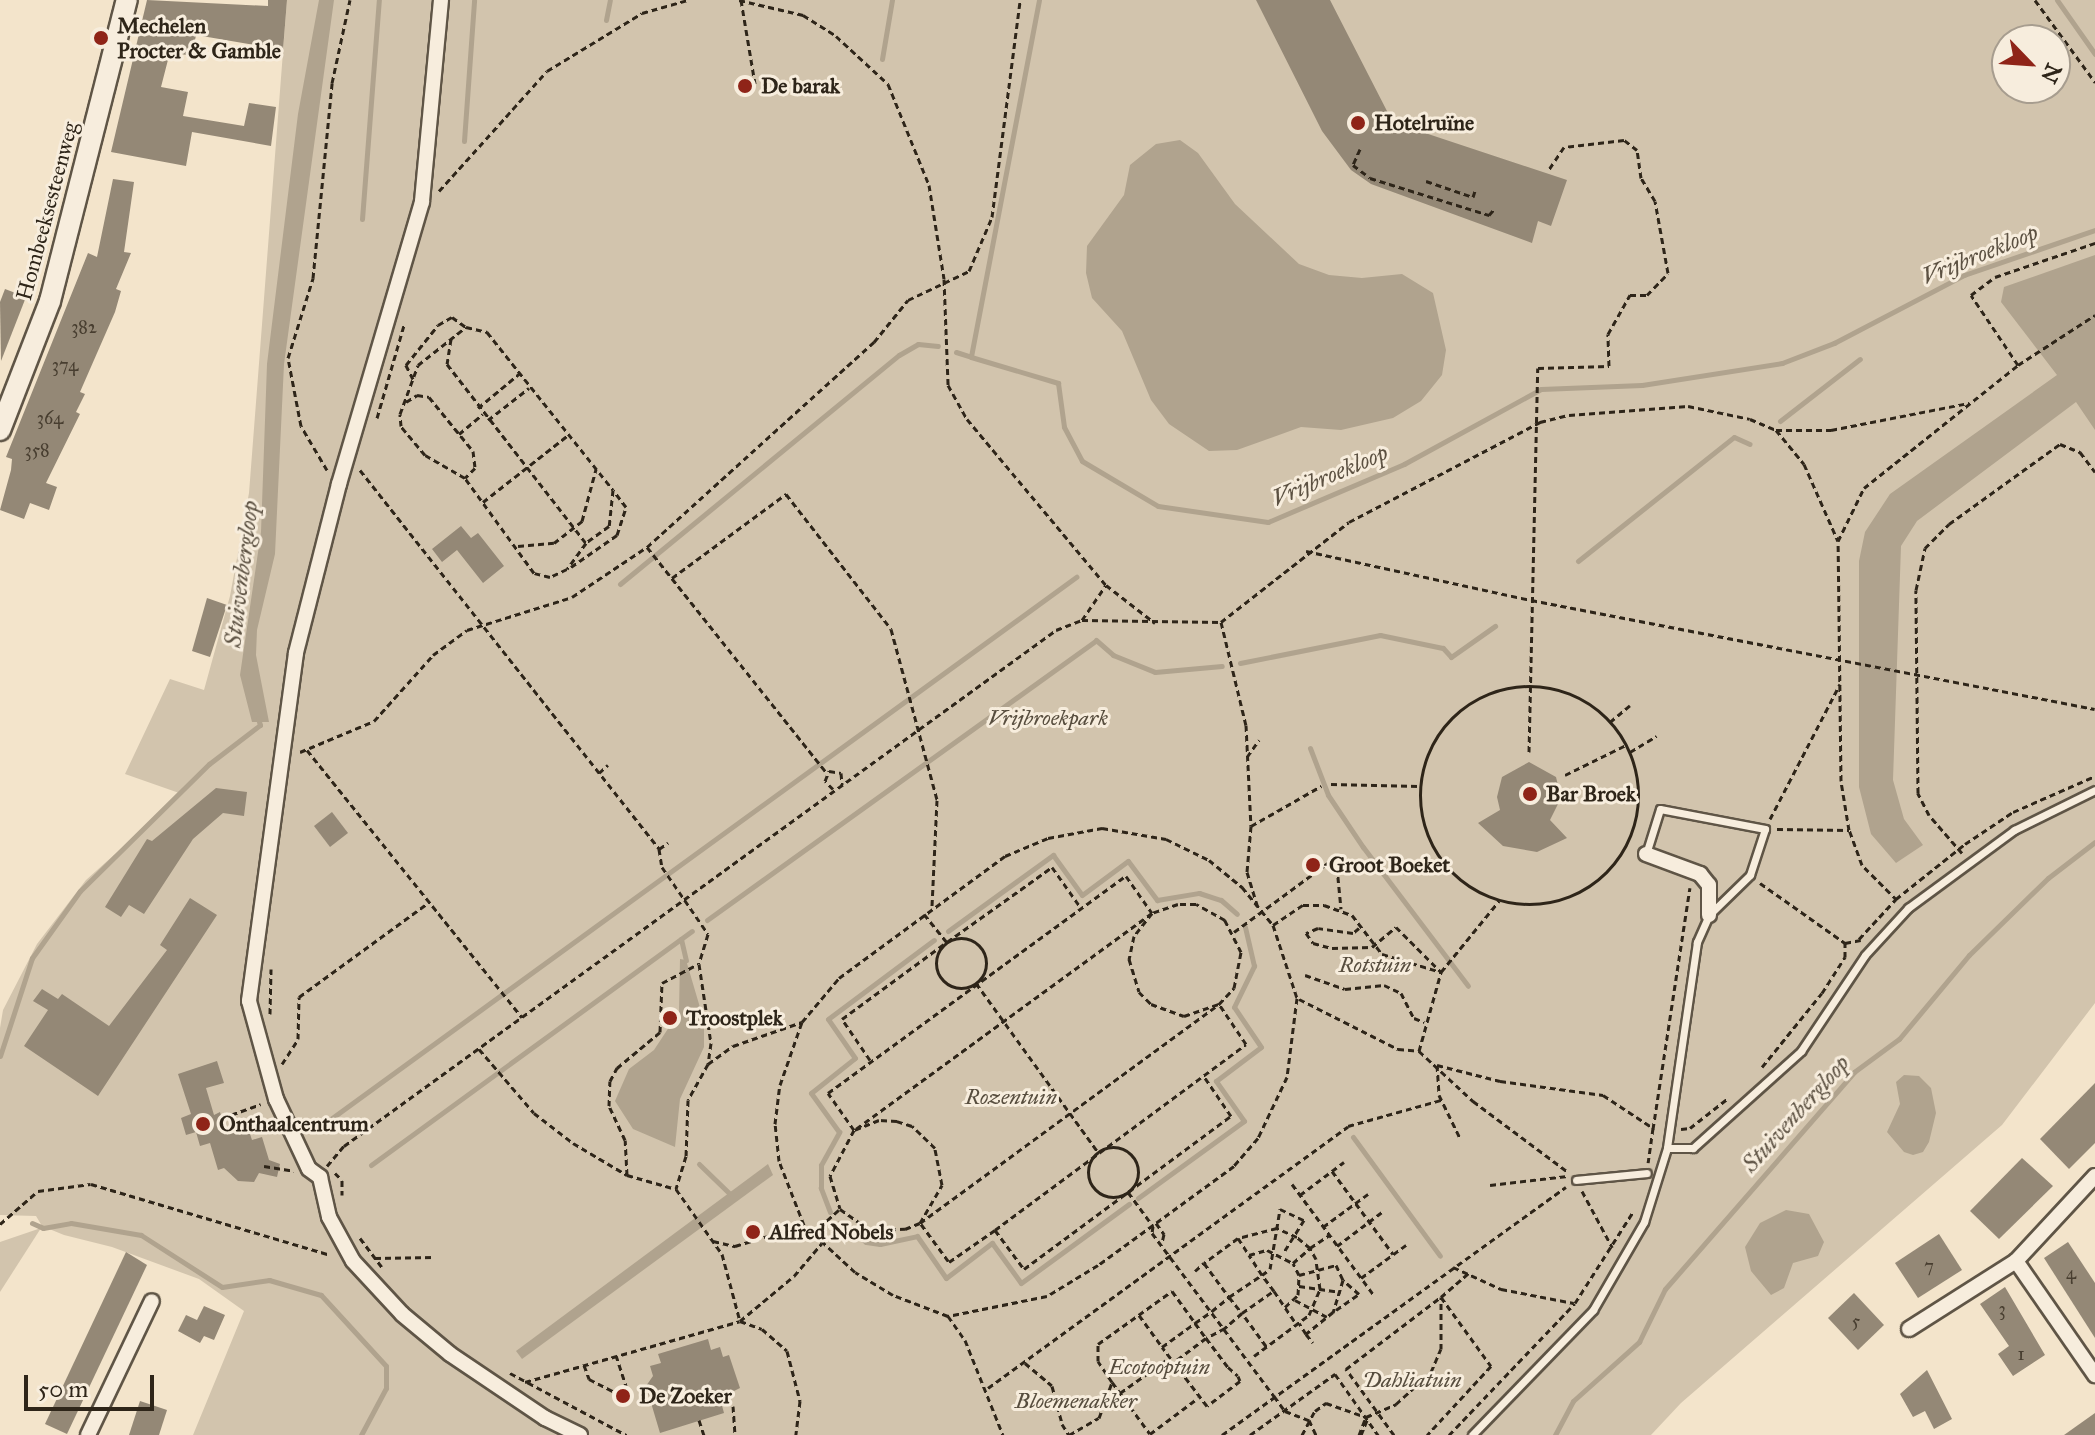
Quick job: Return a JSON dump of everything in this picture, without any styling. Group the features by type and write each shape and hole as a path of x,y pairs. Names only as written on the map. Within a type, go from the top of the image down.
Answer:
{"main road":[{"name":"Hombeeksesteenweg","path":"0,430 57,275 127,0"}],"street":[{"path":"441,0 431,139 419,217 339,484 296,653 249,1001 276,1099 309,1169 324,1171 329,1217 353,1261 402,1314 504,1393 580,1435"},
{"path":"1646,854 1692,872 1709,885 1709,915"},
{"path":"1909,1329 2016,1261 2095,1176"},
{"path":"2016,1261 2095,1375"},
{"path":"88,1435 152,1301"}],"lane":[{"path":"1667,1148 1693,1148 1801,1051 1865,955 1908,908 2014,830 2095,790"},
{"path":"1472,1435 1593,1310 1644,1222 1667,1148 1697,942 1709,915 1750,875 1765,829 1660,809 1646,854"},
{"path":"1573,1178 1647,1173"}],"path":[{"path":"329,472 301,426 288,358 313,278 321,226 322,160 350,0"},
{"path":"437,197 547,71 642,13 688,0"},
{"path":"755,84 740,0 774,2 803,15 836,36 888,84 929,185 944,279 948,385 967,419 1106,585 1155,623"},
{"path":"298,738 296,753 374,721 433,655 481,624 572,597 647,547 874,342 908,300 944,279 969,271 992,217 1020,0"},
{"path":"2035,0 2095,82"},
{"path":"1529,752 1528,685 1540,422 1538,368 1609,366 1608,334 1630,295 1647,295 1668,273 1655,201 1641,178 1637,150 1624,140 1564,147 1548,171"},
{"path":"1360,149 1353,165 1370,178 1489,215 1495,208"},
{"path":"1426,181 1473,197 1475,191"},
{"path":"2018,365 1971,295 1995,277 2095,243"},
{"path":"1838,541 1864,488 2033,353 2095,315"},
{"path":"413,379 406,365 438,325 452,317 466,327 487,332 626,507 617,535 550,577 534,573 465,478 425,455 401,426 404,404 413,379 418,365 466,327"},
{"path":"451,339 447,364 478,408 586,543"},
{"path":"478,408 520,373"},
{"path":"488,420 530,387"},
{"path":"404,404 417,395 429,397 477,460 465,478"},
{"path":"324,1171 344,1146 1056,630 1082,620 1221,622 1265,592 1306,551 1415,485 1540,422 1569,415 1688,406 1750,419 1776,430 1831,430 1972,403"},
{"path":"459,434 483,414"},
{"path":"1776,430 1804,464 1838,541 1841,781 1849,830 1862,865 1908,908"},
{"path":"483,502 568,435"},
{"path":"1968,862 1918,793 1916,590 1925,548 1949,524 2060,444 2080,452 2095,472"},
{"path":"359,469 659,849 663,869 704,926 708,944 699,964 711,1043 708,1064 688,1100 686,1156 676,1189"},
{"path":"516,547 554,543 574,528 587,513 587,496 596,469"},
{"path":"567,569 586,543 609,526 613,490"},
{"path":"672,578 786,494 891,629 896,662 911,692 919,729 927,748 937,800 932,908"},
{"path":"647,547 827,773"},
{"path":"1306,551 1531,600 1840,656 1905,672 2095,709"},
{"path":"1082,620 1106,585"},
{"path":"1221,622 1240,692 1251,826 1247,872 1259,912"},
{"path":"1840,683 1765,829 1849,830"},
{"path":"1528,685 1568,696 1610,722 1630,752 1640,799 1631,841 1613,867 1594,883 1549,903 1499,901 1446,866 1432,845 1420,786 1437,734 1458,709 1489,690 1528,685"},
{"path":"1610,722 1630,705"},
{"path":"1630,752 1657,736"},
{"path":"1247,757 1259,740"},
{"path":"1565,775 1626,745"},
{"path":"307,750 522,1017"},
{"path":"599,773 608,765"},
{"path":"827,773 838,771 842,785"},
{"path":"827,773 826,784 836,789"},
{"path":"1331,784 1420,786"},
{"path":"1251,826 1321,786"},
{"path":"1102,828 1133,830 1191,850 1242,887 1259,912 1273,925 1297,998 1287,1077 1258,1138 1234,1166 1154,1225 1047,1296 948,1316 893,1295 812,1234 804,1225 779,1161 775,1124 780,1085 802,1022 839,978 932,908 1005,856 1048,838 1102,828"},
{"path":"659,849 668,843"},
{"path":"1234,932 1336,857 1341,910"},
{"path":"870,1061 842,1019 947,942 1052,867 1081,908"},
{"path":"1647,1173 1692,872"},
{"path":"1750,875 1845,943"},
{"path":"854,1130 828,1093 976,983 1126,876 1152,913"},
{"path":"1419,1051 1424,1022 1442,970 1499,901"},
{"path":"282,1065 298,1039 299,997 429,902"},
{"path":"1178,904 1196,904 1210,909 1234,932 1240,969 1219,1004 920,1223 885,1232 870,1230 840,1209 830,1176 854,1130 1004,1024 1152,913 1178,904"},
{"path":"1273,925 1303,905 1341,910 1352,915 1372,947 1397,962 1442,970"},
{"path":"1152,913 1134,936 1129,959 1139,992 1151,1004 1184,1016 1219,1004"},
{"path":"924,914 947,942"},
{"path":"1360,929 1353,933 1311,929 1307,939 1332,948 1372,947 1396,927 1442,970"},
{"path":"967,939 982,949 985,966 976,983 959,987 943,980 936,959 947,942 967,939"},
{"path":"1757,1073 1797,1028 1845,957"},
{"path":"271,959 272,1027"},
{"path":"627,1175 625,1140 609,1106 610,1081 617,1068 660,1032 659,990 666,978 699,964"},
{"path":"1305,975 1345,989 1384,985 1401,993 1414,1018 1424,1022"},
{"path":"976,983 1098,1152"},
{"path":"1297,998 1398,1049 1419,1051 1437,1065 1473,1101 1573,1178 1612,1247"},
{"path":"920,1223 949,1262 995,1230 1246,1044 1219,1004"},
{"path":"708,1064 733,1046 802,1022"},
{"path":"479,1049 502,1079 573,1143 627,1175 676,1189 713,1241 732,1285 740,1321"},
{"path":"277,1052 285,1077"},
{"path":"1437,1065 1500,1081 1603,1095 1653,1128 1670,1130 1690,1128 1735,1093"},
{"path":"1437,1065 1441,1100 1460,1138"},
{"path":"995,1230 1024,1269 1231,1116 1203,1075"},
{"path":"222,1118 276,1099"},
{"path":"988,1388 1348,1126 1441,1100"},
{"path":"854,1130 879,1120 897,1121 919,1131 935,1148 942,1185 920,1223"},
{"path":"1120,1148 1134,1159 1138,1175 1128,1192 1112,1197 1095,1189 1088,1169 1098,1152 1120,1148"},
{"path":"318,1154 324,1171 342,1180 342,1197"},
{"path":"1300,1195 1344,1162"},
{"path":"1332,1171 1393,1254"},
{"path":"1490,1185 1573,1178"},
{"path":"1222,1435 1573,1178"},
{"path":"0,1224 38,1191 91,1184 353,1261"},
{"path":"1292,1184 1373,1294"},
{"path":"1128,1192 1164,1234 1162,1243"},
{"path":"1323,1227 1368,1194"},
{"path":"1449,1435 1575,1303 1636,1207"},
{"path":"812,1234 840,1209"},
{"path":"1162,1347 1270,1269 1280,1209 1292,1211 1304,1220 1297,1237 1283,1254"},
{"path":"1337,1246 1382,1212"},
{"path":"713,1241 735,1246 804,1225"},
{"path":"1154,1225 1152,1233 1285,1411 1309,1420 1316,1435"},
{"path":"1195,1271 1238,1238 1277,1228 1297,1237 1310,1248 1319,1269 1320,1289 1312,1309 1298,1324 1254,1356"},
{"path":"355,1231 386,1272"},
{"path":"1293,1263 1329,1235"},
{"path":"1238,1238 1313,1343"},
{"path":"504,1393 524,1382 740,1321 794,1276 822,1243"},
{"path":"1361,1278 1406,1245"},
{"path":"1249,1255 1273,1251 1283,1254 1293,1263 1299,1275 1299,1286 1295,1300 1285,1307"},
{"path":"375,1258 435,1257"},
{"path":"1204,1263 1266,1346"},
{"path":"1299,1275 1336,1265 1343,1280 1359,1294 1306,1334"},
{"path":"1453,1267 1470,1272 1501,1289 1575,1303"},
{"path":"1394,1435 1346,1369 1470,1272"},
{"path":"1333,1312 1343,1280"},
{"path":"1299,1286 1341,1292"},
{"path":"1138,1314 1207,1406 1240,1381 1172,1291 1138,1314 1098,1344 1098,1361 1150,1434 1200,1397"},
{"path":"1120,1393 1225,1328 1274,1291"},
{"path":"1360,1435 1366,1419 1374,1411 1396,1404 1431,1372 1441,1349 1441,1297"},
{"path":"1427,1435 1491,1366 1441,1297"},
{"path":"1295,1300 1327,1317"},
{"path":"948,1316 988,1388 1003,1435"},
{"path":"740,1321 762,1329 787,1351 800,1401 796,1435"},
{"path":"584,1365 589,1379 616,1393 627,1389 616,1355"},
{"path":"1025,1363 1052,1386 1069,1435 1099,1418 1112,1382"},
{"path":"504,1370 626,1435"},
{"path":"1250,1435 1335,1374 1378,1435"},
{"path":"1302,1435 1309,1420 1326,1403 1366,1419"},
{"path":"733,1406 735,1435"},
{"path":"699,1420 704,1435"}],"green space":[{"name":"Vrijbroekpark","path":"287,0 2095,0 2095,1003 2002,1125 1681,1403 1651,1435 193,1435 244,1311 199,1279 112,1247 64,1235 42,1226 36,1216 0,1215 0,1028 3,1010 37,944 86,880 182,794 125,774 170,679 204,690 230,596 249,493"},
{"path":"41,1228 0,1292 0,1242"}],"shaded area":[{"path":"319,0 334,0 284,364 275,554 257,630 256,655 269,722 252,722 240,675 261,532 267,364 298,114"},
{"path":"1180,140 1198,153 1235,204 1299,264 1329,275 1362,278 1402,274 1433,293 1446,350 1442,375 1421,401 1393,418 1341,430 1301,427 1237,450 1209,451 1169,424 1151,400 1122,331 1092,298 1086,273 1087,246 1124,195 1130,165 1156,144"},
{"path":"2095,255 2095,430 2076,402 1917,521 1901,546 1893,780 1904,819 1923,845 1896,863 1871,834 1859,787 1859,561 1865,532 1890,494 2057,375 2001,302 2004,287"},
{"path":"680,959 686,960 704,1021 704,1047 680,1099 675,1147 633,1129 615,1101 629,1069 654,1050 679,1012"},
{"path":"1904,1075 1919,1076 1931,1088 1936,1113 1929,1142 1923,1152 1913,1155 1904,1152 1887,1132 1900,1104 1896,1082"},
{"path":"768,1164 773,1175 522,1359 516,1351"},
{"path":"1786,1210 1809,1214 1824,1242 1818,1256 1793,1263 1784,1288 1771,1295 1751,1271 1745,1247 1760,1223"}],"building":[{"path":"147,0 268,6 268,0 287,0 283,50 196,35 192,56 170,52 161,87 188,92 183,116 244,126 249,103 276,107 271,146 192,132 186,166 111,152"},
{"name":"Hotelruïne","path":"1256,0 1330,0 1388,113 1401,125 1567,180 1551,226 1538,221 1532,243 1371,184 1351,170 1322,131"},
{"path":"113,179 134,182 124,252 131,253 116,289 121,291 115,312 80,392 85,394 76,412 80,414 46,483 57,487 49,510 30,503 24,519 0,510 11,470 12,459 6,457 88,253 97,257"},
{"path":"5,289 26,297 1,361 0,302"},
{"path":"461,526 471,538 478,533 504,566 483,583 457,550 442,562 432,549"},
{"path":"207,598 227,605 210,657 192,651"},
{"path":"1529,762 1556,777 1561,798 1550,820 1567,838 1537,852 1503,846 1478,823 1500,810 1497,797 1502,777"},
{"path":"216,788 247,792 244,816 223,813 193,839 144,914 129,905 121,917 105,907 147,839 152,841"},
{"path":"332,812 348,833 330,847 314,826"},
{"path":"190,898 217,915 98,1096 24,1046 48,1010 33,1001 42,989 58,999 62,994 109,1026 167,950 160,945"},
{"name":"Onthaalcentrum","path":"217,1061 224,1083 206,1088 214,1115 220,1112 225,1129 236,1126 239,1135 249,1131 252,1140 262,1137 269,1160 280,1164 277,1177 259,1173 254,1182 238,1181 224,1168 218,1170 210,1143 200,1146 196,1132 186,1135 181,1118 191,1114 178,1074"},
{"path":"2095,1083 2095,1143 2069,1169 2040,1139"},
{"path":"2022,1158 2053,1186 1999,1239 1970,1211"},
{"path":"1939,1234 1962,1270 1918,1298 1895,1263"},
{"path":"2068,1242 2095,1283 2095,1338 2044,1258"},
{"path":"126,1252 147,1265 67,1434 45,1424"},
{"path":"2005,1287 2045,1355 2013,1376 1998,1354 2009,1346 1980,1304"},
{"path":"1854,1293 1884,1325 1858,1350 1828,1318"},
{"path":"204,1306 225,1315 214,1340 204,1336 200,1343 178,1331 186,1315 197,1320"},
{"path":"708,1339 711,1350 720,1347 723,1357 729,1355 740,1388 720,1398 724,1413 660,1433 646,1386 653,1376 650,1366 661,1363 658,1354"},
{"path":"1927,1370 1952,1419 1934,1429 1925,1411 1913,1417 1900,1394"},
{"path":"140,1401 167,1410 159,1435 129,1435"},
{"path":"2095,1413 2095,1435 2064,1435"}],"waterway":[{"path":"362,219 379,0"},
{"path":"464,141 474,0"},
{"path":"606,20 610,0"},
{"path":"882,59 892,0"},
{"name":"Vrijbroekloop","path":"1039,0 971,357 1058,383 1064,427 1082,461 1158,506 1268,522 1404,464 1541,389 1642,385 1782,363 1834,343 1964,275 2095,230"},
{"path":"2057,0 2095,54"},
{"path":"620,584 899,355 918,344 938,346"},
{"path":"956,352 971,357"},
{"path":"1780,421 1860,359"},
{"path":"1578,561 1734,437 1750,444"},
{"path":"321,1126 1076,577"},
{"path":"1240,663 1380,635 1443,648 1451,657 1495,626"},
{"path":"707,920 1096,640 1113,655 1155,672 1222,666"},
{"name":"Stuivenbergloop","path":"0,1056 32,958 80,891 209,764 260,725 258,718"},
{"path":"1310,748 1328,795 1363,847 1468,986"},
{"name":"Stuivenbergloop","path":"1555,1435 1573,1401 1639,1342 1665,1289 1854,1072 1899,1039 1969,955 2048,878 2095,842"},
{"path":"948,931 1053,855 1082,895 1128,861 1157,900 1199,893 1221,900 1237,914"},
{"path":"1138,1198 1244,1121 1216,1081 1261,1047 1234,1007 1254,966 1245,927"},
{"path":"371,1165 692,931"},
{"path":"681,939 686,960"},
{"path":"830,1212 821,1188 821,1165 839,1132 811,1093 855,1058 828,1019 934,940"},
{"path":"1353,1137 1440,1256"},
{"path":"699,1164 729,1193"},
{"path":"839,1223 866,1242 880,1244 917,1236 946,1278 992,1243 1021,1283 1129,1204"},
{"name":"Stuivenbergloop","path":"32,1223 43,1228 71,1223 141,1235 222,1287 269,1280 321,1295 386,1366 386,1388 361,1435"}],"place":[{"name":"Mechelen Procter & Gamble","path":"101,38"},
{"name":"De barak","path":"745,86"},
{"name":"Hotelruïne","path":"1358,123"},
{"name":"Bar Broek","path":"1530,794"},
{"name":"Groot Boeket","path":"1313,865"},
{"name":"Troostplek","path":"670,1018"},
{"name":"Onthaalcentrum","path":"203,1124"},
{"name":"Alfred Nobels","path":"753,1232"},
{"name":"De Zoeker","path":"623,1396"}],"park label":[{"name":"Rotstuin","path":"1375,965"},
{"name":"Rozentuin","path":"1011,1097"},
{"name":"Ecotooptuin","path":"1159,1367"},
{"name":"Dahliatuin","path":"1412,1380"},
{"name":"Bloemenakker","path":"1076,1401"}]}
